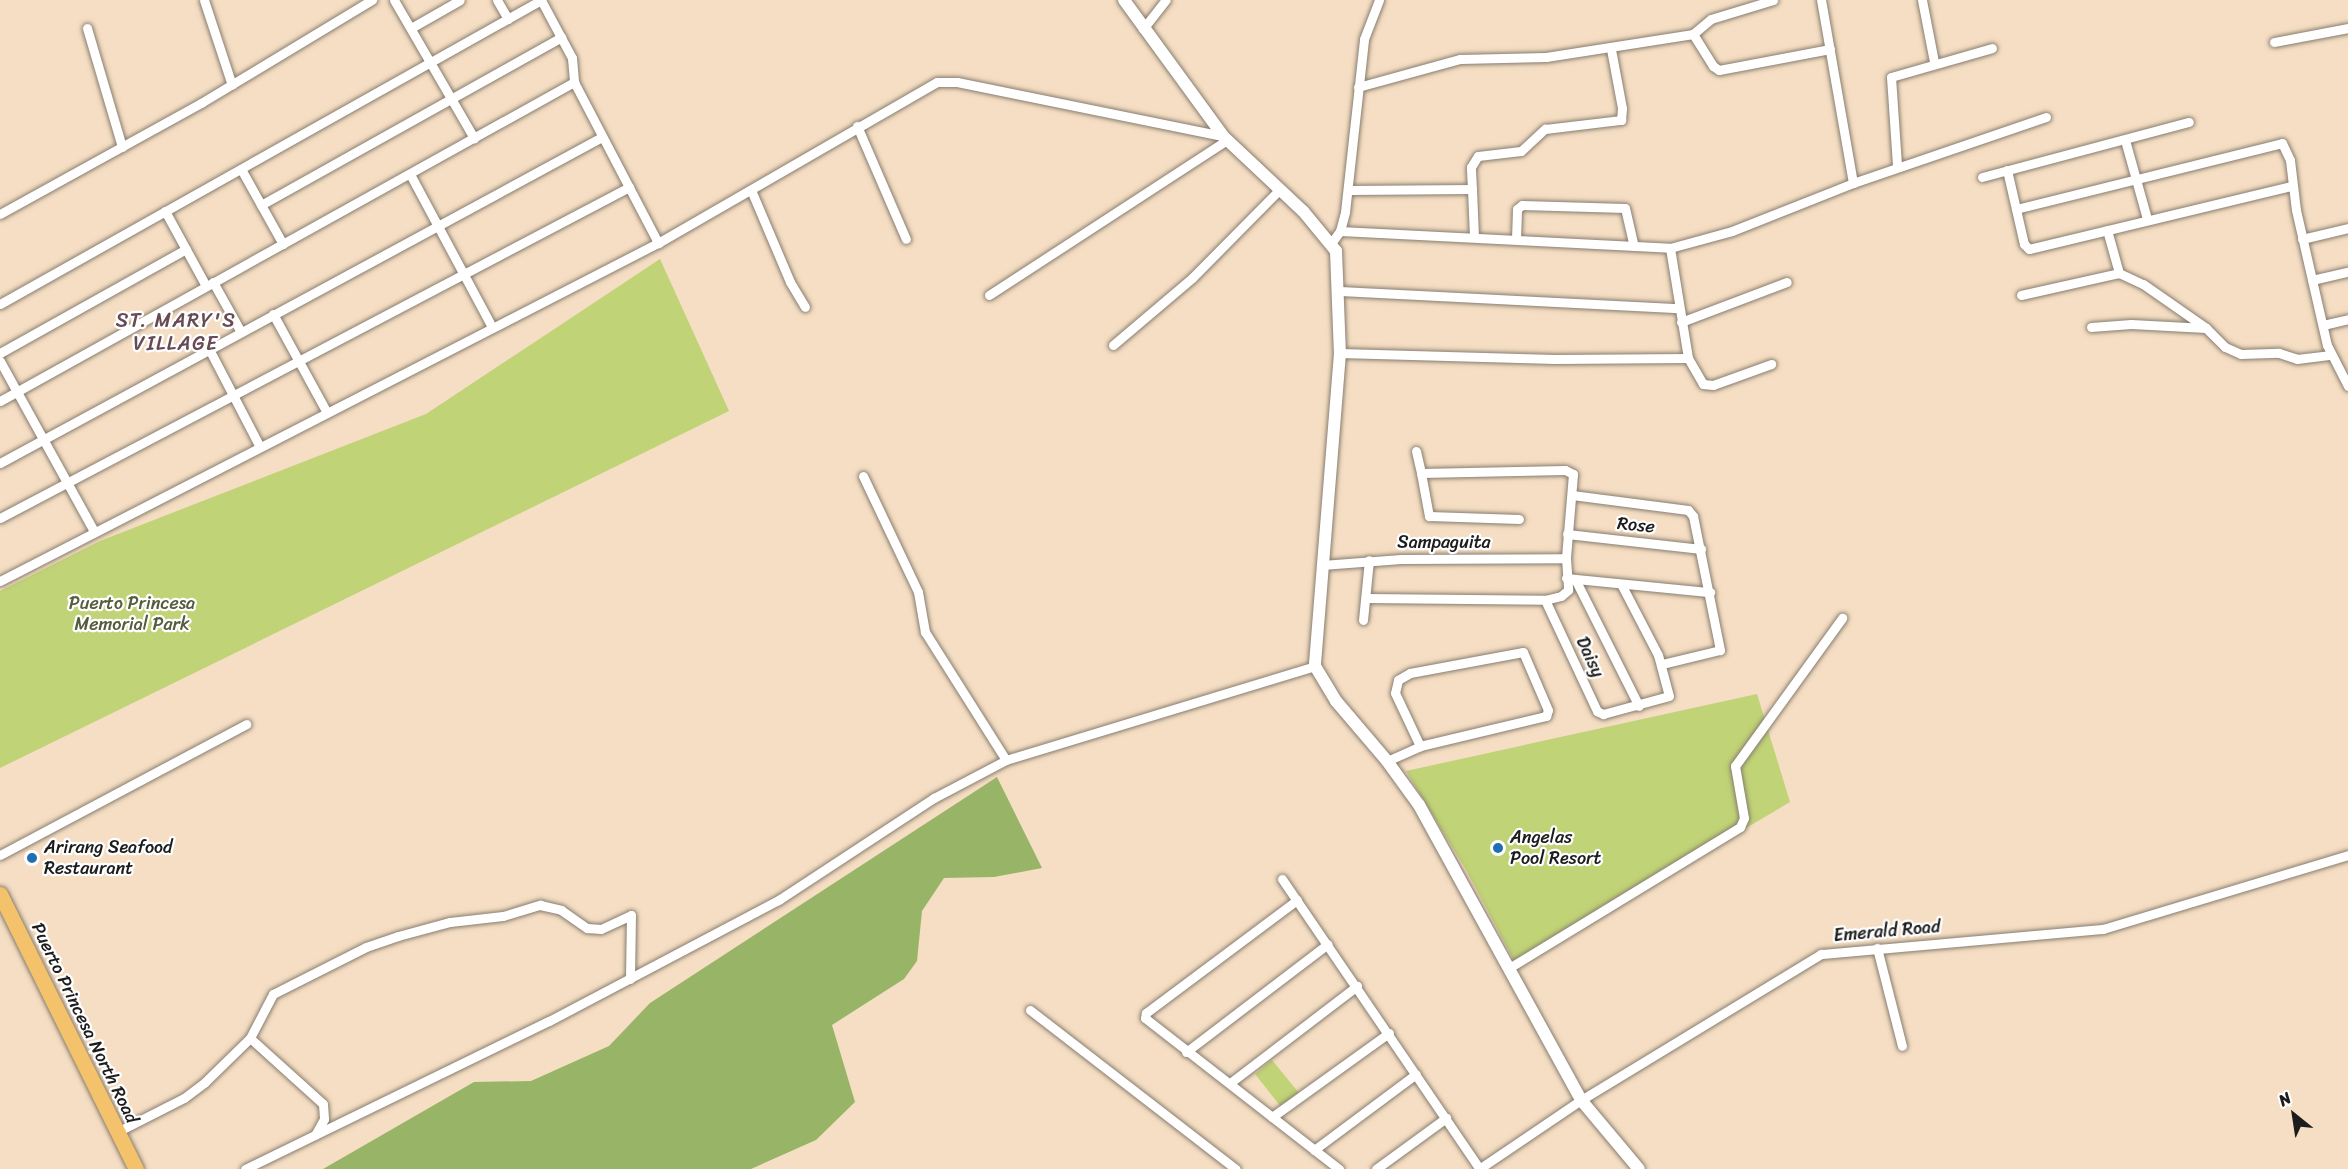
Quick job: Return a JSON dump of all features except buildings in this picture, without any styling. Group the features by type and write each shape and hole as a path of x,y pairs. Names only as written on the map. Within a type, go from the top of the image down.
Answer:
{"main road":[{"name":"Puerto Princesa North Road","path":"0,894 136,1169"}],"street":[{"path":"204,0 232,85"},
{"path":"0,214 232,85 372,0"},
{"path":"394,0 474,138"},
{"path":"411,28 460,0"},
{"path":"497,0 508,19"},
{"path":"0,304 541,0 572,58 574,82 658,243"},
{"path":"1124,0 1225,138 1332,242 1338,260 1340,353 1314,666 1336,701 1387,761 1419,805 1581,1100 1639,1169"},
{"path":"1143,29 1167,0"},
{"path":"1332,242 1341,231 1349,190 1364,39 1379,0"},
{"path":"1358,87 1460,58 1546,57 1611,49 1693,34 1711,19 1773,0"},
{"path":"1821,0 1853,183"},
{"path":"1922,0 1934,62"},
{"path":"87,28 122,147"},
{"path":"2274,42 2348,28"},
{"path":"1693,34 1713,66 1719,69 1830,49"},
{"path":"261,205 561,37"},
{"path":"1897,165 1891,77 1934,62 1992,48"},
{"path":"1474,237 1471,167 1478,156 1521,151 1539,131 1549,128 1621,120 1622,108 1611,49"},
{"path":"0,401 574,82"},
{"path":"0,581 259,445 658,243 919,89 937,82 957,82 1225,138"},
{"path":"1341,231 1670,248 1732,231 1897,165 2046,117"},
{"path":"1982,177 2189,122"},
{"path":"857,126 906,239"},
{"path":"0,463 602,137"},
{"path":"989,295 1225,138"},
{"path":"2125,140 2147,219"},
{"path":"2016,209 2136,181 2279,142 2284,145 2290,160 2291,186 2302,239 2331,355 2343,368 2348,386"},
{"path":"241,169 283,244"},
{"path":"2007,170 2024,247 2029,249 2291,186"},
{"path":"410,174 492,327"},
{"path":"0,518 629,187"},
{"path":"1113,345 1192,278 1280,189"},
{"path":"1349,190 1472,189"},
{"path":"751,190 790,282 805,307"},
{"path":"1516,239 1517,209 1522,205 1625,208 1634,246"},
{"path":"165,212 186,249 241,332"},
{"path":"2302,239 2348,228"},
{"path":"2107,230 2119,273"},
{"path":"1670,248 1688,358 1707,386 1771,364"},
{"path":"0,353 186,249"},
{"path":"2312,280 2348,272"},
{"path":"2021,294 2119,273 2143,284 2206,328 2225,347 2247,356 2279,353 2297,359 2331,355"},
{"path":"1681,322 1787,282"},
{"path":"1340,291 1678,308"},
{"path":"273,314 326,411"},
{"path":"2323,325 2348,319"},
{"path":"2091,327 2131,324 2206,328"},
{"path":"209,349 259,445"},
{"path":"1340,353 1555,359 1688,358"},
{"path":"0,361 94,531"},
{"path":"1416,451 1429,516 1519,519"},
{"path":"1421,473 1565,470 1573,474 1566,558 1571,578 1640,706"},
{"path":"863,476 918,592 925,632 1006,760"},
{"path":"1572,495 1688,510 1693,516 1720,650 1662,664"},
{"name":"Rose","path":"1567,534 1701,549"},
{"name":"Sampaguita","path":"1322,564 1369,560 1566,558"},
{"path":"1363,620 1369,560"},
{"path":"1571,578 1710,592"},
{"path":"1365,598 1545,600 1567,592 1571,578"},
{"name":"Daisy","path":"1545,600 1599,713 1640,706 1670,696 1662,664 1621,584"},
{"path":"1509,968 1740,827 1744,818 1735,766 1842,618"},
{"path":"1387,761 1420,746 1546,716 1548,710 1523,652 1410,674 1398,680 1395,693 1420,746"},
{"path":"245,1169 630,979 780,899 934,798 1006,760 1314,666"},
{"path":"0,855 246,724"},
{"name":"Emerald Road","path":"1479,1169 1581,1100 1815,957 1877,948 2066,935 2103,928 2348,855"},
{"path":"1282,879 1389,1033 1479,1169"},
{"path":"1298,900 1145,1014 1146,1019 1186,1052 1230,1083 1339,1169"},
{"path":"117,1132 195,1091 250,1038 273,994 366,947 450,922 503,916 540,905 561,910 587,928 601,929 631,915 630,979"},
{"path":"1186,1052 1328,944"},
{"path":"1877,948 1902,1046"},
{"path":"1230,1083 1357,986"},
{"path":"1030,1010 1236,1169"},
{"path":"1272,1117 1389,1033"},
{"path":"250,1038 323,1104 324,1119 315,1135"},
{"path":"1314,1150 1416,1074"},
{"path":"1376,1169 1446,1118"}],"green space":[{"name":"Puerto Princesa Memorial Park","path":"660,259 729,411 0,768 0,591 100,541 426,414"},
{"path":"1757,694 1790,802 1516,964 1465,868 1406,771"},
{"path":"997,777 1042,868 994,877 944,878 922,911 917,961 904,979 832,1025 855,1102 816,1140 751,1169 323,1169 474,1082 531,1081 609,1046 650,1003"},
{"path":"1272,1060 1299,1093 1281,1107 1255,1074"}],"place":[{"name":"Angelas Pool Resort","path":"1498,848"},
{"name":"Arirang Seafood Restaurant","path":"32,858"}],"district":[{"name":"ST. MARY'S VILLAGE","path":"176,332"}]}
